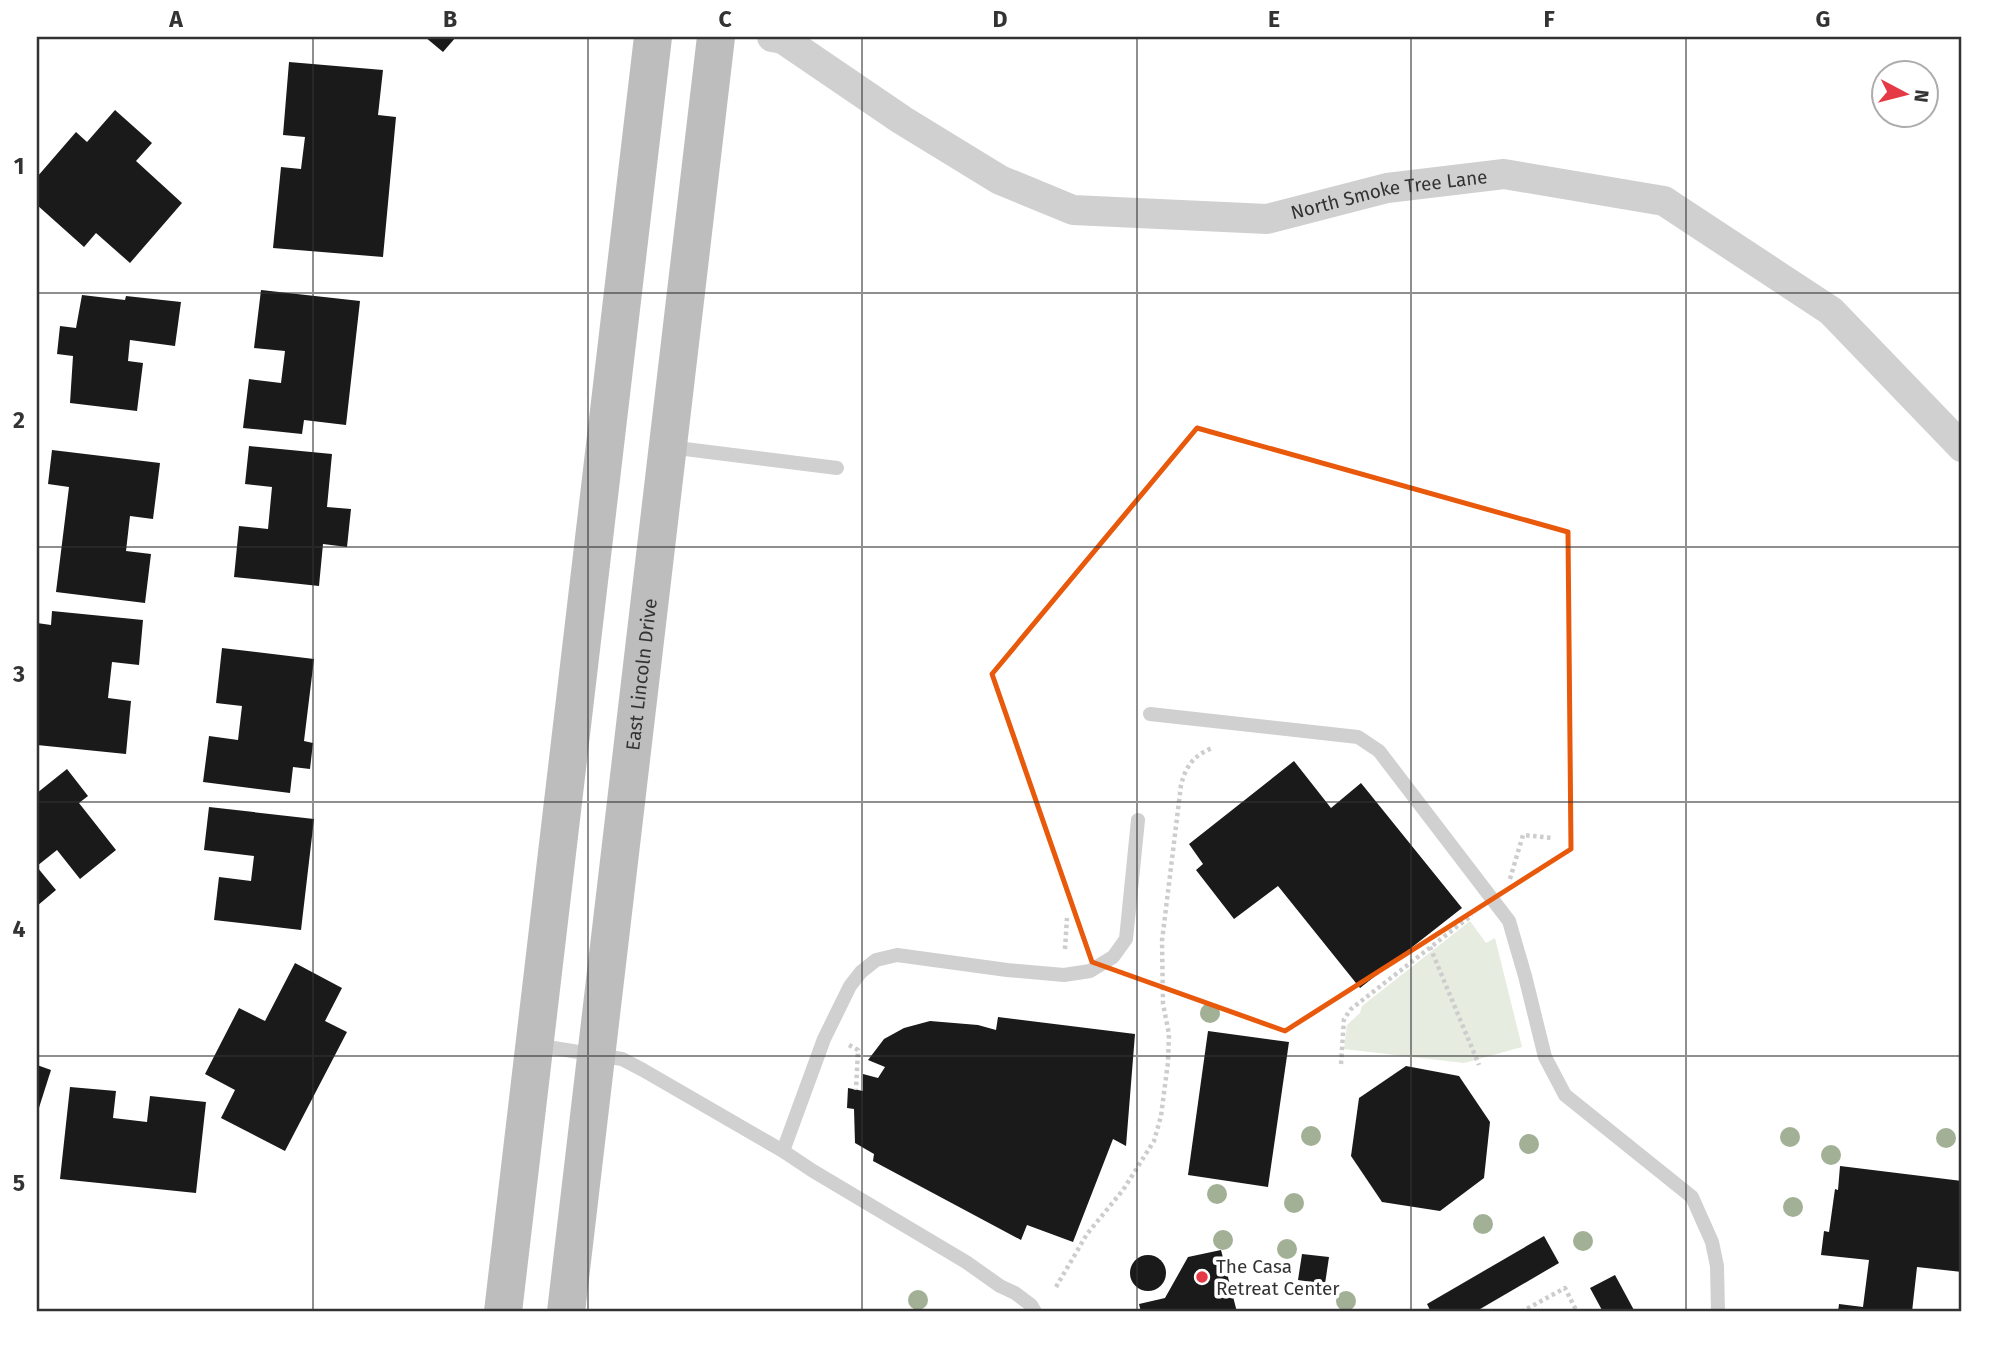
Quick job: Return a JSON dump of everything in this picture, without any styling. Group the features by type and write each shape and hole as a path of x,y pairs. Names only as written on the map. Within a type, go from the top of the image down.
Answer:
{"main road":[{"path":"503,1312 653,37"},
{"name":"East Lincoln Drive","path":"566,1312 716,37"}],"street":[{"name":"North Smoke Tree Lane","path":"772,37 783,39 902,120 1000,180 1073,210 1267,219 1387,188 1504,174 1664,201 1831,311 1962,447"}],"lane":[{"path":"667,447 837,468"},
{"path":"1150,715 1358,737 1379,751 1508,920 1545,1057 1565,1095 1692,1197 1712,1242 1717,1266 1718,1312"},
{"path":"783,1151 824,1039 850,986 861,972 876,961 897,955 1007,971 1064,975 1090,971 1113,957 1126,939 1138,820"},
{"path":"534,1044 622,1059 643,1069 967,1262 1000,1286 1015,1293 1031,1305 1035,1312"}],"path":[{"path":"1056,1287 1087,1234 1123,1190 1153,1141 1161,1116 1168,1062 1168,1034 1163,1004 1162,941 1181,785 1192,759 1202,752 1220,746"},
{"path":"1341,1064 1344,1020 1351,1009 1472,915 1489,937 1523,835 1553,838"},
{"path":"1430,947 1479,1065"},
{"path":"848,1045 858,1050 856,1090"},
{"path":"1521,1312 1565,1288 1577,1312"}],"highlighted area":[{"path":"1197,428 1568,532 1571,849 1285,1031 1092,962 992,674"}],"shaded area":[{"path":"1470,921 1486,943 1495,938 1522,1047 1464,1063 1344,1049 1347,1025 1360,1013 1362,1006"}],"building":[{"path":"425,37 456,37 443,52"},
{"path":"289,62 383,70 378,115 396,117 383,257 273,248 281,167 301,169 305,137 283,135"},
{"path":"115,110 152,143 136,161 182,203 130,263 96,233 84,247 37,205 37,177 76,132 87,142"},
{"path":"261,290 360,301 346,425 304,420 302,434 243,428 249,379 281,383 285,351 254,348"},
{"path":"82,295 125,300 126,296 181,302 175,346 130,340 128,361 143,363 137,411 70,403 73,356 57,354 60,326 76,328"},
{"path":"249,446 332,454 327,507 351,509 347,547 323,544 319,586 234,577 239,526 268,529 272,487 245,484"},
{"path":"52,450 160,463 153,519 130,516 126,551 151,554 145,603 56,592 69,487 48,484"},
{"path":"52,611 143,620 139,665 112,662 108,698 131,701 126,754 37,745 37,623 51,625"},
{"path":"222,648 314,659 304,741 313,743 310,769 293,767 290,793 203,782 209,736 238,740 242,706 216,703"},
{"path":"1294,761 1331,808 1361,783 1462,908 1360,988 1278,886 1234,919 1196,870 1203,864 1189,844"},
{"path":"67,769 88,796 79,803 116,850 80,879 57,850 37,866 37,793"},
{"path":"209,807 314,819 301,930 214,920 219,877 251,881 254,856 204,850"},
{"path":"37,867 56,890 37,906"},
{"path":"295,963 342,988 325,1021 347,1032 285,1151 221,1118 235,1090 205,1074 239,1008 265,1021"},
{"path":"998,1017 1135,1034 1126,1146 1113,1139 1073,1242 1027,1225 1021,1240 873,1161 874,1154 855,1143 854,1109 847,1108 848,1088 863,1091 863,1074 878,1078 885,1067 868,1060 884,1039 904,1028 930,1021 978,1025 996,1030"},
{"path":"1208,1031 1289,1042 1268,1187 1188,1175"},
{"path":"37,1065 51,1070 37,1114"},
{"path":"1406,1066 1459,1076 1490,1122 1484,1178 1440,1211 1382,1202 1351,1156 1359,1098"},
{"path":"70,1087 116,1091 113,1118 147,1122 150,1096 206,1102 196,1193 60,1179"},
{"path":"1840,1166 1962,1181 1962,1272 1917,1267 1912,1312 1838,1312 1839,1304 1863,1307 1869,1260 1821,1255 1824,1231 1829,1232 1835,1189 1838,1190"},
{"path":"1544,1236 1559,1263 1475,1312 1431,1312 1427,1304"},
{"name":"The Casa Retreat Center","path":"1221,1250 1237,1312 1141,1312 1139,1304 1165,1298 1188,1257"},
{"path":"1302,1254 1329,1257 1325,1284 1298,1280"},
{"path":"1148,1255 1161,1260 1166,1273 1161,1286 1148,1291 1135,1286 1130,1273 1135,1260"},
{"path":"1615,1275 1635,1312 1603,1312 1590,1288"}],"place":[{"name":"The Casa Retreat Center","path":"1202,1277"}]}
